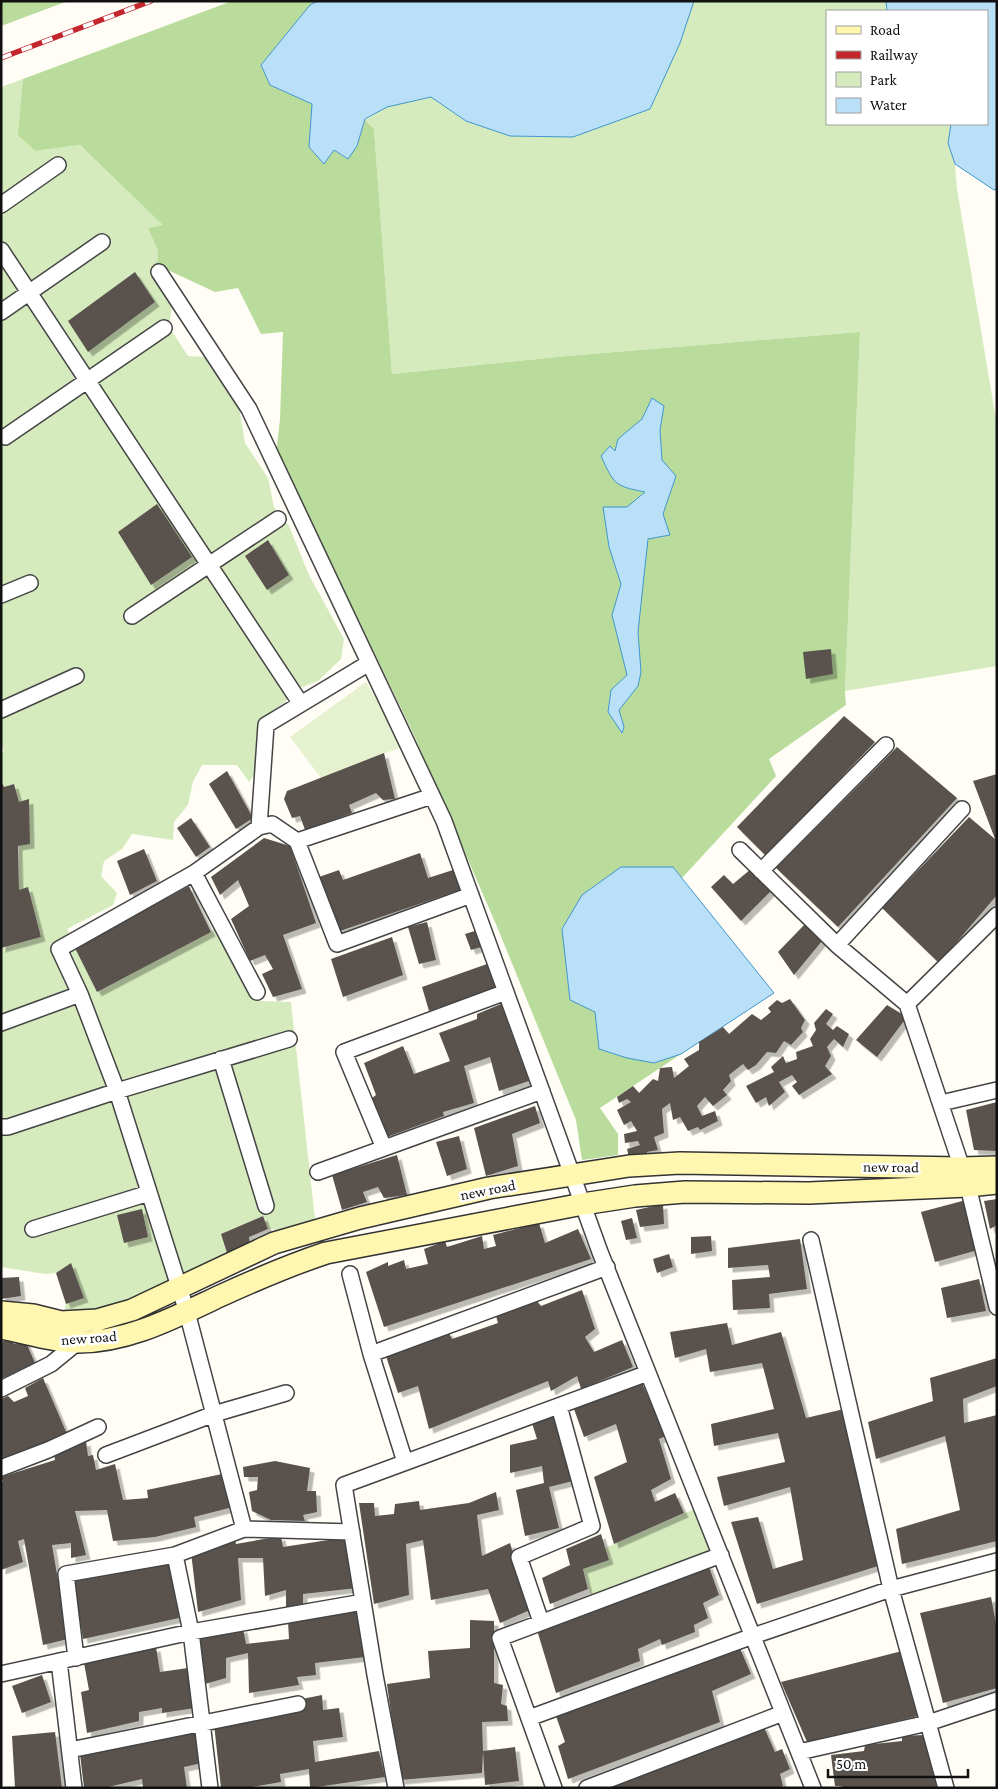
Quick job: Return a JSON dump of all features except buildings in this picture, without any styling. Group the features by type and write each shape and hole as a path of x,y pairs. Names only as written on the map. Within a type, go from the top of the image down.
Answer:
{"main road":[{"name":"new road","path":"1,1312 33,1314 61,1322 96,1320 132,1310 274,1243 360,1218 489,1188 629,1166 680,1163 965,1177 997,1182"},
{"name":"new road","path":"1,1328 48,1340 78,1342 113,1339 159,1324 293,1264 326,1253 583,1204 635,1196 685,1192 809,1193 965,1177 997,1167"}],"street":[{"path":"1,205 58,165"},
{"path":"1,312 102,242"},
{"path":"1,250 301,704"},
{"path":"159,272 250,409 444,821 606,1267 813,1788"},
{"path":"6,437 164,328"},
{"path":"132,616 278,518"},
{"path":"1,595 30,583"},
{"path":"259,827 266,725 369,663"},
{"path":"1,710 76,676"},
{"path":"761,871 886,745"},
{"path":"298,841 432,796"},
{"path":"836,946 962,809"},
{"path":"244,1529 187,1312 116,1091 80,994 59,949 194,873 259,827 272,824 298,841 337,944 471,895"},
{"path":"740,850 836,946 907,1004 965,1177 997,1307"},
{"path":"194,873 257,992"},
{"path":"907,1004 997,915"},
{"path":"384,1148 344,1052 506,992"},
{"path":"1,1023 80,994"},
{"path":"1,1127 8,1127 116,1091 289,1039"},
{"path":"221,1059 266,1206"},
{"path":"941,1103 997,1090"},
{"path":"318,1172 542,1091"},
{"path":"34,1229 149,1193"},
{"path":"811,1240 891,1589 946,1788"},
{"path":"371,1354 606,1267"},
{"path":"350,1274 371,1354 405,1462"},
{"path":"1,1389 51,1364 78,1342 79,1321"},
{"path":"396,1788 344,1485 648,1373"},
{"path":"106,1454 214,1414 286,1393"},
{"path":"541,1622 519,1557 592,1526 559,1406"},
{"path":"1,1468 48,1450 98,1427"},
{"path":"76,1658 66,1574 175,1555 244,1529 352,1532"},
{"path":"175,1555 191,1632 210,1788"},
{"path":"554,1788 500,1638 721,1555"},
{"path":"529,1718 753,1636 891,1589 997,1561"},
{"path":"1,1674 191,1632 363,1602"},
{"path":"59,1661 74,1788"},
{"path":"799,1752 928,1723 997,1700"},
{"path":"70,1750 298,1704"},
{"path":"587,1788 783,1713"}],"green space":[{"path":"1,1 68,1 1,26"},
{"path":"232,1 318,1 310,5 261,65 270,85 312,104 309,147 324,164 334,150 347,159 357,146 365,120 374,129 392,374 567,356 860,332 845,691 846,705 769,759 776,776 682,878 673,867 595,1012 654,1063 681,1054 600,1108 618,1134 618,1155 582,1160 576,1120 498,929 413,733 360,623 275,464 280,419 283,332 261,334 238,288 215,292 157,265 158,251 148,228 163,225 80,145 35,151 18,135 23,79"},
{"path":"694,1 886,1 887,10 826,10 826,125 951,125 948,143 955,164 957,189 997,425 997,666 845,691 860,332 567,356 392,374 374,129 365,120 387,107 431,97 466,121 680,43"},
{"path":"23,79 19,135 35,151 80,145 164,225 148,228 158,251 156,281 172,306 169,327 188,356 205,357 238,401 245,443 268,478 274,507 289,526 309,575 344,639 341,659 318,681 292,691 285,702 265,716 255,751 257,770 249,782 237,765 202,765 193,782 188,805 174,822 173,840 132,834 122,849 104,861 101,876 117,893 113,905 67,929 75,948 211,932 221,923 257,992 259,1001 291,1002 315,1219 286,1231 268,1229 263,1216 221,1234 228,1256 166,1290 61,1322 66,1304 84,1298 71,1264 56,1273 45,1274 1,1267 1,948 41,937 28,888 19,890 19,802 14,784 4,787 1,779 1,753 4,751 1,743 1,87"},
{"path":"366,682 404,746 321,778 290,737"},
{"path":"699,1507 721,1555 593,1603 583,1569 608,1560 605,1548"}],"water":[{"path":"318,1 694,1 680,43 650,109 573,137 510,136 466,121 431,97 387,107 365,119 357,146 348,159 334,150 324,164 309,147 312,104 270,85 261,65 310,5"},
{"path":"886,1 997,1 997,189 994,190 955,164 948,143 951,125 988,125 988,10 887,10"},
{"path":"652,398 664,406 660,430 662,460 676,476 663,514 670,535 648,539 638,632 641,672 638,686 619,710 624,727 622,733 608,712 611,690 627,675 612,615 621,584 609,547 603,507 627,507 645,492 627,488 616,482 609,473 601,456 610,446 615,451 618,439 642,419"},
{"path":"621,867 673,867 774,993 681,1054 654,1063 627,1058 599,1049 595,1012 570,1000 562,929 582,895"}],"railway":[{"path":"1,58 151,1"}]}
